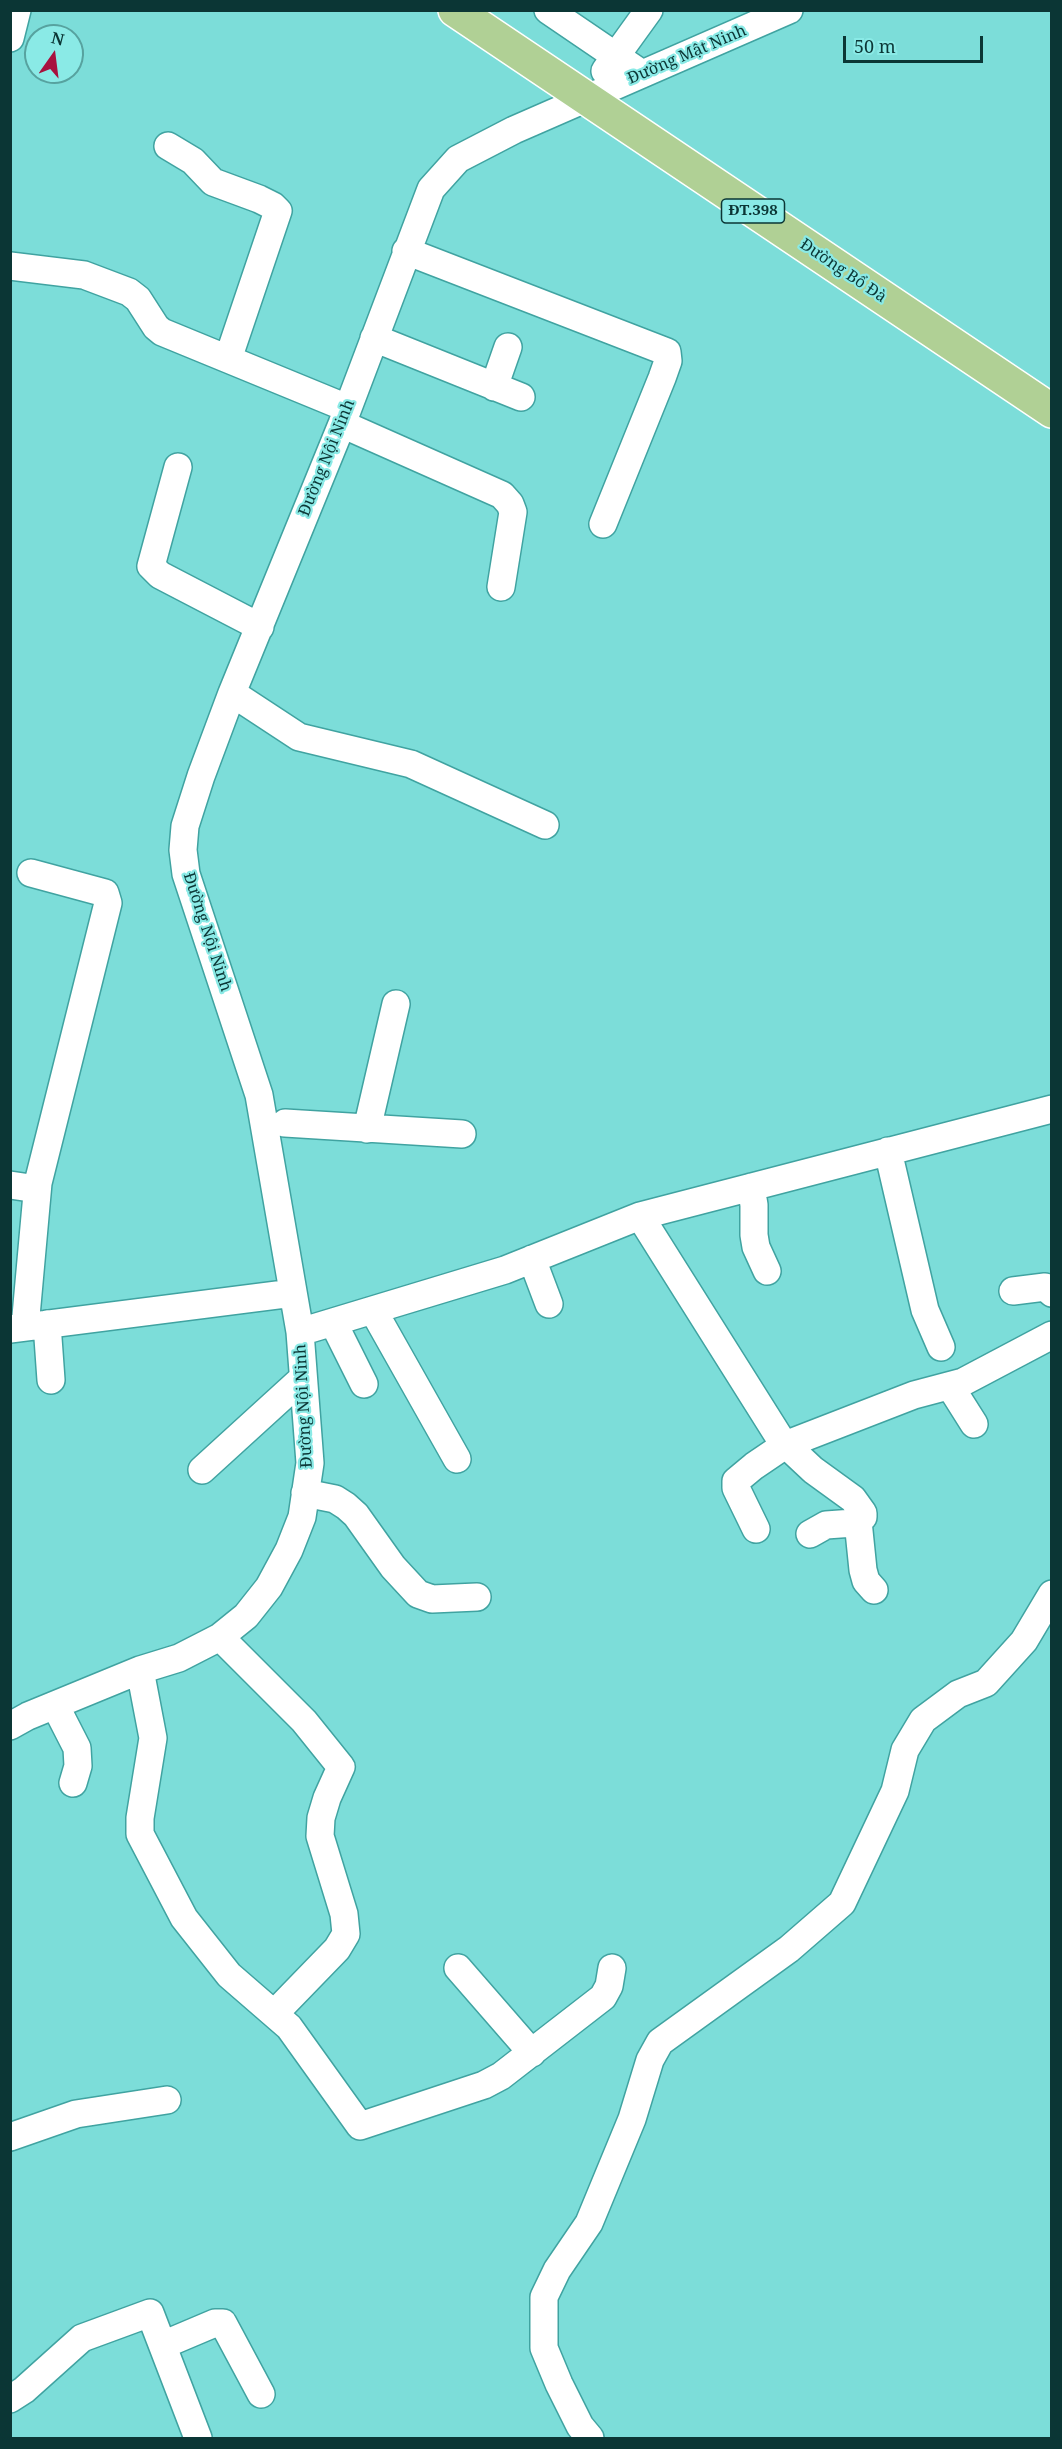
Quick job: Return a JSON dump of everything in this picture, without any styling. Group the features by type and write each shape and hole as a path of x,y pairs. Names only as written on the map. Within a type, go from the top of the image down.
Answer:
{"main road":[{"name":"Đường Bổ Đà","path":"455,10 1052,411"}],"street":[{"path":"10,38 17,10"},
{"path":"548,10 642,74"},
{"path":"585,99 649,10"},
{"name":"Đường Mật Ninh","path":"585,99 789,10"},
{"name":"Đường Nội Ninh","path":"10,1726 140,1670 179,1658 220,1637 246,1616 269,1587 289,1550 302,1517 310,1463 300,1332 293,1293 275,1123 260,1095 186,874 183,850 185,826 232,693 345,416 430,189 458,159 514,130 585,99"},
{"path":"168,146 193,161 213,182 259,199 278,211 228,359"},
{"path":"406,251 667,352 668,361 662,378 603,524"},
{"path":"10,266 84,275 129,292 138,299 156,327 162,332 228,359 502,495 510,504 513,512 501,587"},
{"path":"374,338 521,398"},
{"path":"494,387 508,347"},
{"path":"178,467 151,566 160,575 260,627"},
{"path":"232,693 299,737 411,764 545,825"},
{"path":"31,873 105,893 108,903 24,1187 27,1327 51,1380"},
{"path":"367,1129 396,1004"},
{"path":"300,1332 505,1270 640,1216 1052,1109"},
{"path":"275,1123 462,1134"},
{"path":"888,1151 925,1310 941,1347"},
{"path":"751,1187 756,1247 767,1271"},
{"path":"640,1216 785,1445 813,1470 853,1499 863,1513 858,1521 863,1570 866,1581 874,1590"},
{"path":"532,1259 549,1304"},
{"path":"1012,1292 1045,1287 1052,1293"},
{"path":"27,1327 293,1293"},
{"path":"374,1310 457,1459"},
{"path":"333,1322 364,1384"},
{"path":"756,1529 736,1488 736,1481 785,1445 914,1395 950,1386 1006,1361 1052,1335"},
{"path":"202,1470 303,1378"},
{"path":"950,1386 974,1424"},
{"path":"305,1493 335,1499 346,1506 356,1515 393,1567 418,1594 432,1599 477,1597"},
{"path":"810,1534 826,1525 858,1521"},
{"path":"590,2439 579,2426 544,2348 544,2297 557,2270 589,2223 632,2119 650,2060 660,2042 789,1949 842,1903 895,1791 905,1750 923,1720 958,1694 986,1683 1024,1641 1052,1594"},
{"path":"220,1637 304,1721 341,1767 327,1798 321,1818 320,1836 344,1914 346,1934 337,1949 274,2014"},
{"path":"140,1670 153,1738 140,1818 140,1834 184,1918 229,1975 289,2027 360,2126 484,2085 501,2076 603,1997 609,1986 612,1968"},
{"path":"55,1705 77,1748 78,1766 73,1783"},
{"path":"458,1968 532,2052"},
{"path":"10,2137 76,2114 167,2100"},
{"path":"10,2399 24,2390 82,2338 150,2313 198,2439"},
{"path":"163,2345 215,2324 223,2323 261,2394"}]}
